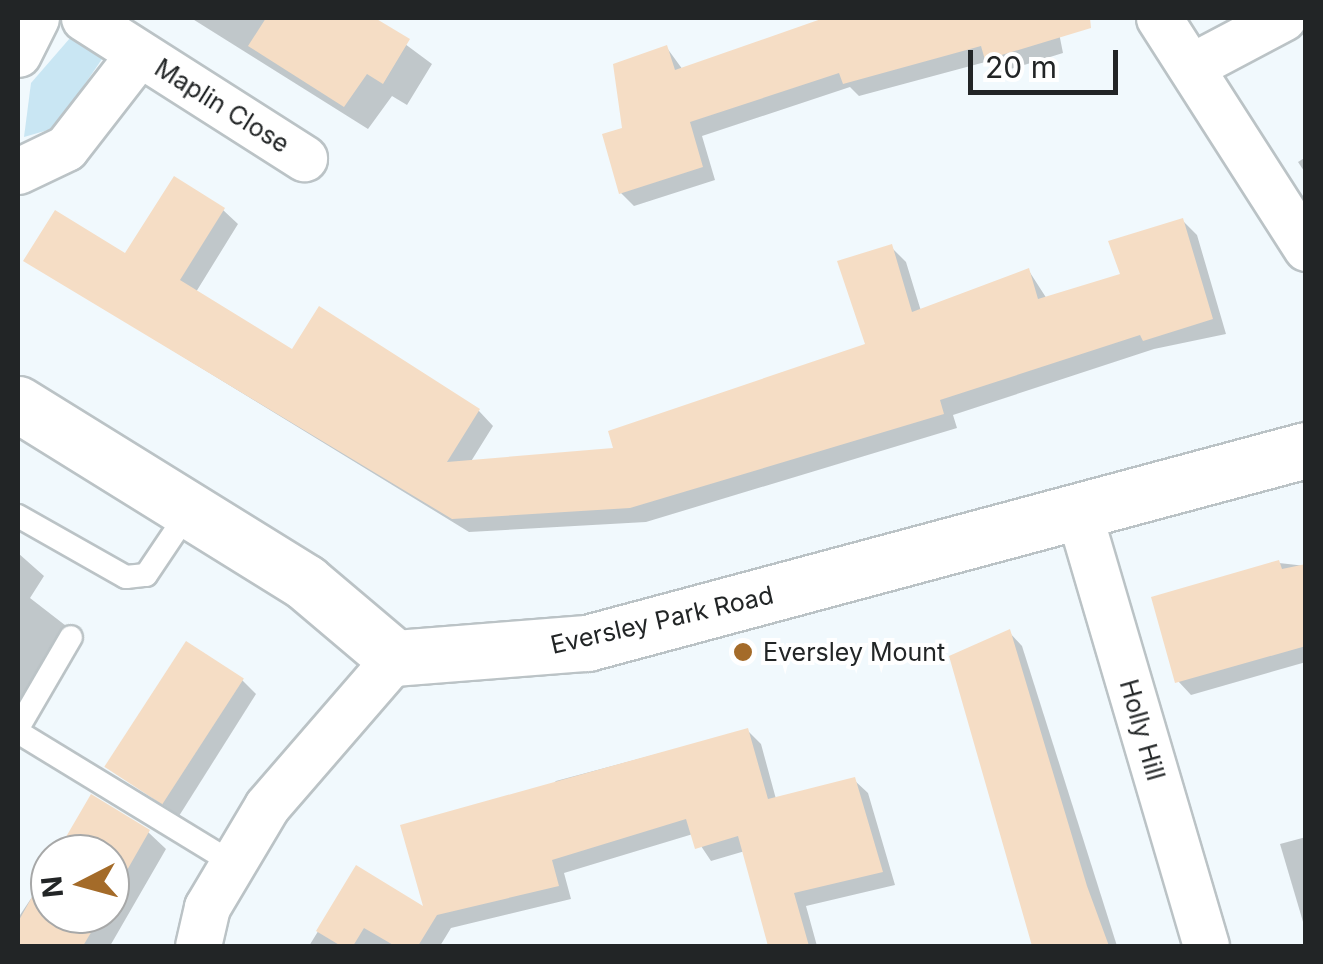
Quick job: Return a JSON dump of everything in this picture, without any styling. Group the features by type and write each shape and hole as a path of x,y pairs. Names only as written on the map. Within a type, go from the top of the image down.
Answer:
{"street":[{"path":"18,54 36,18"},
{"name":"Maplin Close","path":"84,18 304,158"},
{"path":"1158,18 1306,248"},
{"path":"1192,66 1283,18"},
{"name":"Maplin Close","path":"18,170 66,148 139,54"},
{"path":"18,404 305,582 394,658 267,806 207,908 198,946"},
{"name":"Eversley Park Road","path":"394,658 587,643 1306,450"},
{"name":"Holly Hill","path":"1079,514 1206,946"}],"lane":[{"path":"18,516 126,576 146,575 190,511"},
{"path":"71,637 18,730 234,864"}],"shaded area":[{"path":"77,30 102,59 55,128 24,137 31,83"}],"building":[{"path":"266,18 375,18 410,39 383,84 367,74 344,107 248,46"},
{"path":"824,18 1090,18 1091,28 985,60 981,46 843,84 839,73 690,122 703,167 619,194 602,134 622,128 613,64 667,45 675,70"},
{"path":"174,176 225,208 180,280 292,349 319,306 480,409 447,462 613,448 608,431 865,344 837,261 892,244 912,312 1029,268 1038,299 1120,274 1108,241 1183,218 1213,319 1143,341 1140,335 940,400 944,414 630,508 452,519 23,261 55,210 125,253"},
{"path":"1279,560 1282,569 1306,564 1306,646 1175,683 1151,597"},
{"path":"1010,629 1087,886 1109,946 1032,946 949,656"},
{"path":"186,641 244,679 162,804 104,767"},
{"path":"748,728 768,799 855,777 883,872 794,893 809,946 768,946 738,836 695,849 686,819 552,860 559,886 437,915 418,946 395,946 364,928 353,946 341,946 316,931 356,865 423,906 400,825"},
{"path":"91,794 150,830 130,865 130,834 68,834"},
{"path":"30,901 30,934 90,934 83,946 18,946 18,922"}],"place":[{"name":"Eversley Mount","path":"743,652"}]}
